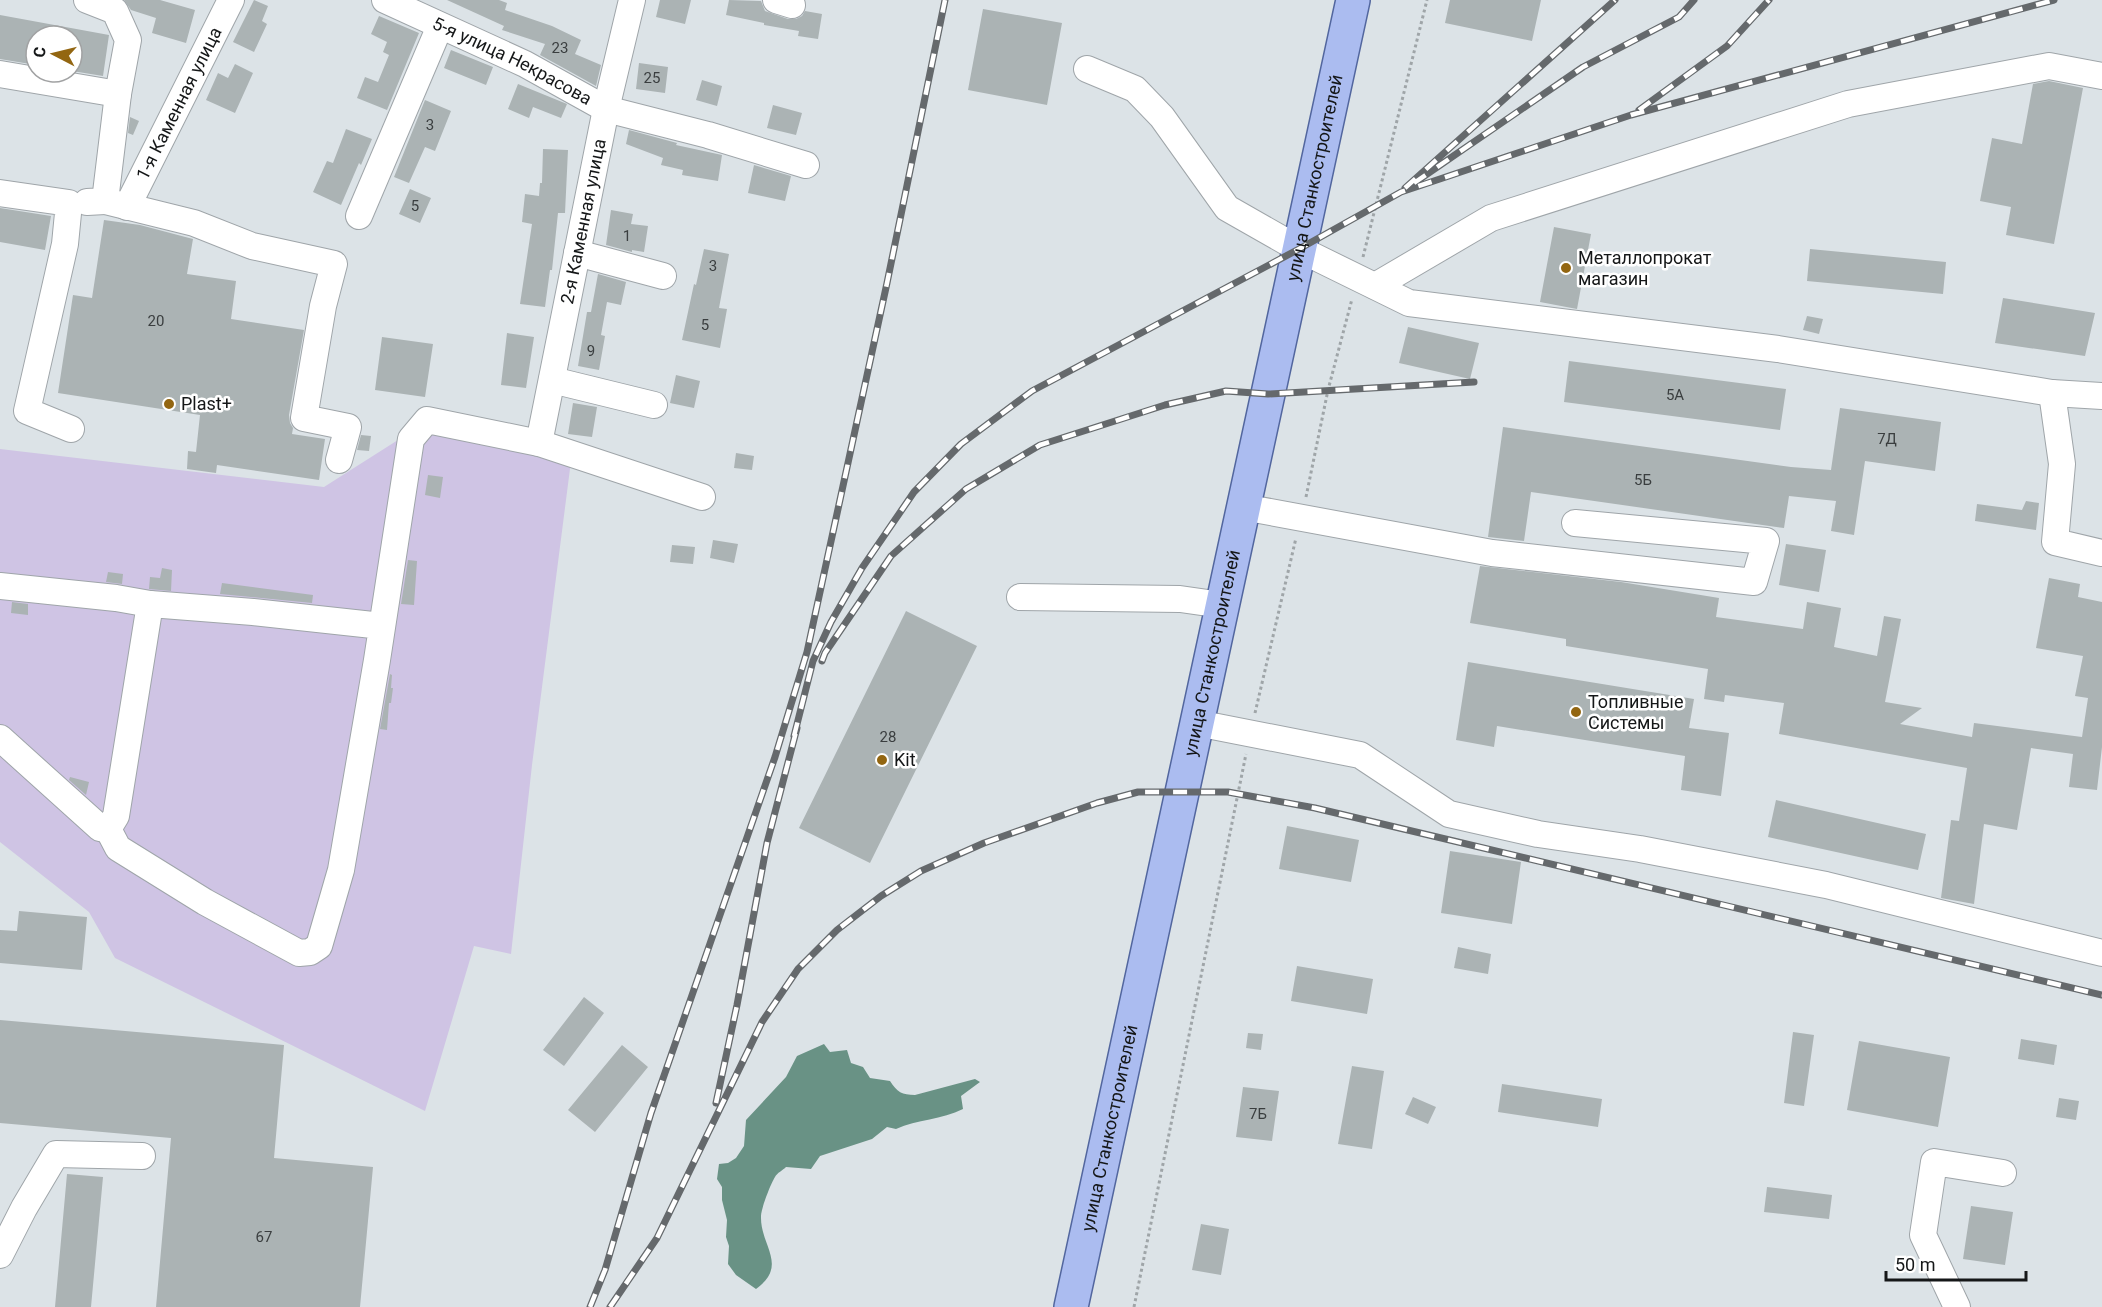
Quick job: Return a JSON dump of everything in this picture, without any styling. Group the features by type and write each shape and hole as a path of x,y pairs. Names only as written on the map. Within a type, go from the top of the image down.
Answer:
{"main road":[{"name":"улица Станкостроителей","path":"1071,1307 1353,0"}],"street":[{"path":"87,0 115,11 128,40 118,94 116,204"},
{"name":"1-я Каменная улица","path":"116,204 231,0"},
{"name":"5-я улица Некрасова","path":"385,0 525,64 606,109 708,135 806,165"},
{"name":"2-я Каменная улица","path":"539,443 606,109 632,0"},
{"path":"359,216 440,26"},
{"path":"1366,282 1491,218 1848,104 2049,66 2102,76"},
{"path":"1087,69 1135,89 1162,117 1227,208 1299,249 1409,303 1778,350 2052,393 2102,396"},
{"path":"0,74 118,94"},
{"path":"0,193 69,203 116,204 194,223 252,246 334,264 323,306 304,417 348,427 339,460"},
{"path":"69,203 65,244 27,411 71,429"},
{"path":"577,253 663,276"},
{"path":"552,380 654,405"},
{"path":"2052,393 2062,464 2055,542 2102,553"},
{"path":"108,829 118,848 205,902 299,953 310,952 319,946 341,870 411,439 428,420 539,443 702,496"},
{"path":"1243,507 1492,553 1754,582 1766,541 1575,523"},
{"path":"0,586 116,597 150,604 382,626"},
{"path":"1020,597 1180,599 1222,605"},
{"path":"108,829 116,816 150,604"},
{"path":"1197,723 1360,755 1449,814 1538,834 1640,849 1826,885 2102,953"},
{"path":"0,738 100,828 108,829"},
{"path":"0,1255 56,1154 142,1156"},
{"path":"1957,1307 1923,1235 1934,1162 2002,1173"}],"path":[{"path":"1134,1307 1250,734 1301,518 1328,390 1366,282 1427,0"}],"shaded area":[{"path":"420,426 571,461 532,765 511,954 474,946 425,1111 115,958 89,912 0,842 0,449 324,487"},
{"path":"824,1044 830,1052 847,1050 851,1063 863,1067 870,1078 890,1081 900,1092 907,1094 915,1095 975,1079 980,1082 961,1096 963,1109 896,1129 887,1127 872,1139 820,1156 811,1169 786,1167 777,1174 761,1216 764,1237 772,1263 771,1272 756,1289 736,1275 728,1264 727,1220 722,1200 722,1187 717,1179 719,1164 728,1163 736,1158 744,1146 746,1120 786,1077 797,1056"}],"building":[{"path":"124,0 160,0 195,10 186,43 152,33 156,18 131,10"},
{"path":"254,0 268,6 262,21 267,24 254,52 233,42"},
{"path":"447,0 499,0 507,3 505,10 552,26 581,40 575,54 601,65 596,86 540,55 545,44 502,30 504,26"},
{"path":"660,0 691,0 685,24 656,17"},
{"path":"729,0 761,1 765,11 788,19 796,19 805,11 822,14 818,39 798,36 799,31 726,15"},
{"path":"1450,0 1541,0 1532,41 1445,23"},
{"path":"983,9 1062,23 1047,105 968,90"},
{"path":"0,15 49,24 24,24 24,63 0,59"},
{"path":"379,16 419,33 387,110 357,98 365,77 378,82 389,55 383,52 387,42 371,34"},
{"path":"84,30 109,35 103,76 84,73"},
{"path":"451,50 493,67 486,85 444,68"},
{"path":"639,63 668,67 665,93 636,89"},
{"path":"235,64 253,73 235,113 206,100 218,73 228,78"},
{"path":"702,80 722,86 717,106 696,100"},
{"path":"2049,81 2083,88 2054,244 2006,235 2011,207 1980,201 1992,138 2022,144 2033,84"},
{"path":"518,84 567,104 561,118 533,107 529,118 508,109"},
{"path":"425,100 451,111 435,151 425,147 409,183 394,177"},
{"path":"773,105 802,113 796,135 767,128"},
{"path":"130,117 139,121 133,135 128,133"},
{"path":"346,129 372,139 341,205 313,192 327,161 333,163"},
{"path":"629,130 677,143 676,145 722,155 718,181 682,175 683,170 661,165 663,158 626,144"},
{"path":"543,149 568,150 565,213 558,213 552,270 550,270 545,307 520,304 532,224 522,222 525,194 539,196 540,183 542,183"},
{"path":"754,165 791,176 785,201 748,193"},
{"path":"410,189 431,198 420,223 399,214"},
{"path":"0,208 51,216 45,250 0,242"},
{"path":"611,210 633,214 631,224 648,226 644,252 632,250 632,252 606,245"},
{"path":"104,220 140,225 193,239 187,274 236,281 231,319 304,330 289,415 293,428 292,434 325,439 319,480 217,465 216,473 187,469 188,451 196,452 200,415 58,393 73,295 92,298"},
{"name":"Металлопрокат магазин","path":"1554,227 1591,234 1577,309 1540,302"},
{"path":"704,249 729,254 719,308 727,309 720,348 682,340"},
{"path":"1810,249 1946,262 1943,294 1807,281"},
{"path":"598,274 626,282 621,305 607,302 601,335 605,336 599,370 578,366 587,312 591,312"},
{"path":"2003,298 2095,313 2085,356 1995,343"},
{"path":"1807,316 1823,319 1819,334 1803,330"},
{"path":"1408,327 1479,343 1470,379 1399,363"},
{"path":"507,333 534,337 526,388 501,385"},
{"path":"382,337 433,344 425,397 375,390"},
{"path":"1569,361 1786,389 1780,430 1564,402"},
{"path":"676,375 700,381 694,408 670,403"},
{"path":"573,403 597,407 592,437 568,434"},
{"path":"1840,408 1941,422 1935,471 1865,461 1854,535 1831,531 1836,501 1789,496 1784,528 1531,492 1524,541 1488,537 1503,427 1791,467 1831,470"},
{"path":"361,435 371,436 369,451 357,450"},
{"path":"736,453 754,456 752,470 734,468"},
{"path":"428,475 443,477 440,498 425,495"},
{"path":"2026,501 2039,503 2036,530 1975,521 1977,504 2022,510"},
{"path":"713,540 738,544 734,563 710,558"},
{"path":"1786,544 1826,550 1819,592 1779,585"},
{"path":"672,545 695,547 693,564 670,562"},
{"path":"408,560 417,561 414,605 401,604"},
{"path":"1480,566 1621,582 1719,598 1716,617 1803,629 1807,602 1841,608 1834,647 1877,656 1884,616 1901,619 1885,702 1922,708 1900,724 1972,737 1974,723 2082,737 2088,698 2075,696 2083,656 2036,648 2049,578 2080,584 2078,597 2102,602 2102,747 2097,790 2069,787 2073,754 2031,748 2017,830 1984,824 1974,904 1941,898 1951,820 1959,821 1967,768 1779,734 1784,703 1725,695 1724,702 1704,699 1708,669 1566,646 1566,639 1470,623"},
{"path":"162,568 172,570 171,591 149,589 150,577 160,578"},
{"path":"108,572 123,574 122,584 106,582"},
{"path":"222,583 313,595 312,603 220,594"},
{"path":"12,602 28,604 28,615 11,613"},
{"path":"906,611 977,646 870,863 799,828"},
{"name":"Топливные Системы","path":"1468,662 1694,699 1689,728 1729,733 1721,796 1681,790 1685,756 1497,726 1494,747 1456,740"},
{"path":"390,674 392,675 391,688 393,688 391,703 389,703 387,730 380,729"},
{"path":"70,777 89,782 86,795 69,780"},
{"path":"1776,800 1926,834 1918,870 1768,837"},
{"path":"1287,826 1359,840 1351,882 1279,869"},
{"path":"1450,851 1521,862 1512,924 1441,913"},
{"path":"19,911 87,917 82,970 0,963 0,930 17,931"},
{"path":"1458,947 1491,954 1488,974 1454,968"},
{"path":"1297,966 1373,979 1367,1014 1291,1001"},
{"path":"584,997 604,1013 564,1066 543,1050"},
{"path":"0,1020 284,1045 274,1158 373,1167 360,1307 156,1307 171,1138 0,1123"},
{"path":"1793,1032 1814,1035 1804,1106 1784,1103"},
{"path":"1248,1033 1263,1034 1261,1050 1246,1048"},
{"path":"2021,1039 2057,1045 2054,1065 2018,1059"},
{"path":"1859,1041 1950,1057 1938,1127 1847,1110"},
{"path":"622,1045 648,1067 595,1132 568,1110"},
{"path":"1352,1066 1384,1071 1372,1149 1338,1144"},
{"path":"1502,1084 1602,1099 1598,1127 1498,1112"},
{"path":"1243,1087 1279,1091 1272,1141 1236,1137"},
{"path":"1413,1097 1436,1107 1428,1124 1405,1114"},
{"path":"2059,1098 2079,1101 2076,1120 2056,1117"},
{"path":"67,1174 103,1177 91,1307 55,1307"},
{"path":"1767,1187 1832,1195 1829,1219 1764,1212"},
{"path":"1971,1206 2013,1212 2005,1265 1963,1259"},
{"path":"1201,1224 1229,1229 1221,1275 1192,1270"}],"railway":[{"path":"590,1307 605,1270 651,1113 775,757 807,652 887,283 945,0"},
{"path":"1405,188 1615,0"},
{"path":"1414,183 1583,67 1679,17 1694,0"},
{"path":"1639,110 1727,46 1769,0"},
{"path":"794,736 813,661 831,622 862,568 914,492 961,444 1032,391 1401,192 1631,115 2054,0"},
{"path":"822,661 825,653 891,556 966,489 1040,445 1165,405 1226,391 1268,394 1474,382"},
{"path":"716,1103 767,843 797,728"},
{"path":"610,1307 657,1238 762,1022 798,969 837,930 881,896 921,871 984,843 1097,803 1138,792 1228,792 1315,808 2102,995"}],"place":[{"name":"Металлопрокат магазин","path":"1566,268"},
{"name":"Plast+","path":"169,404"},
{"name":"Топливные Системы","path":"1576,712"},
{"name":"Kit","path":"882,760"}]}
